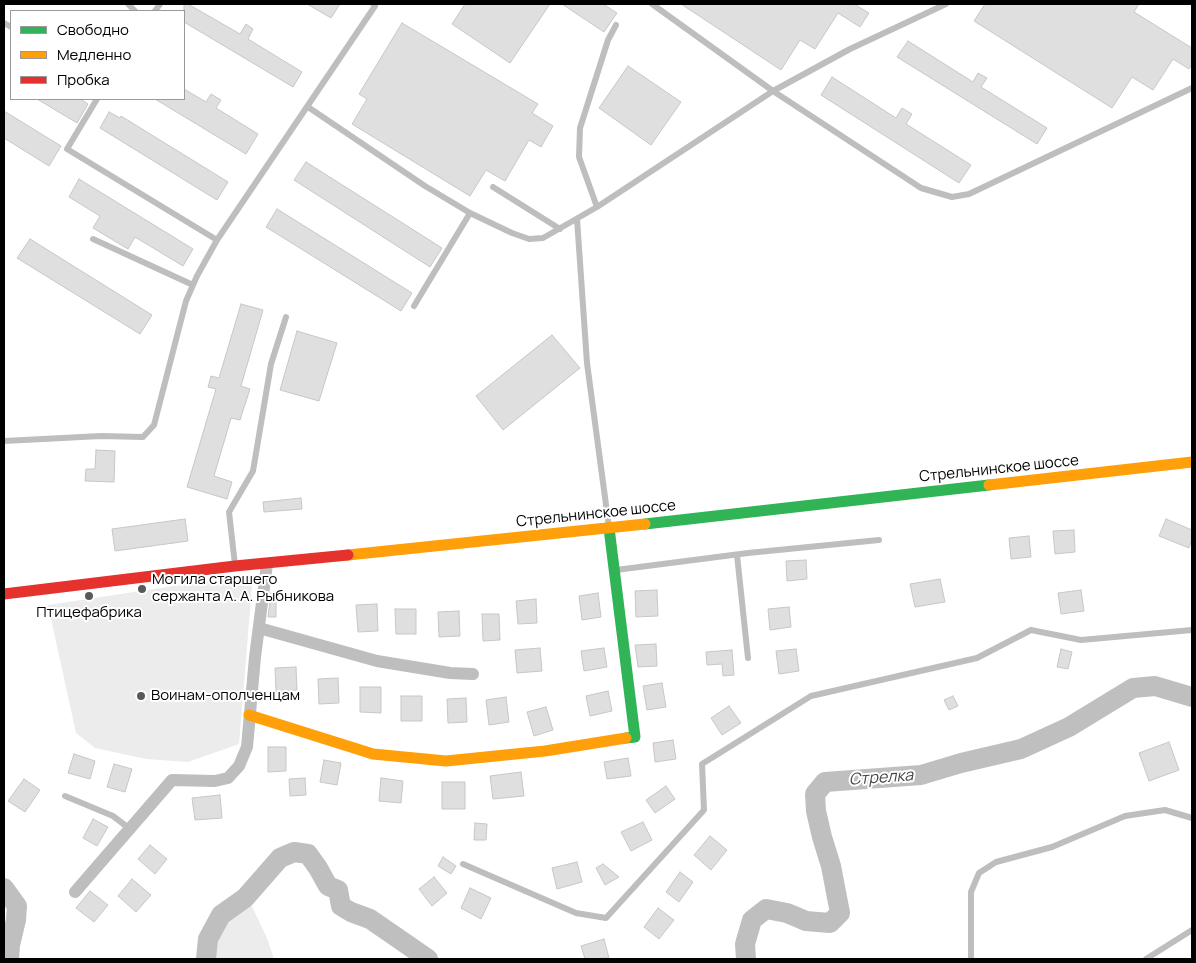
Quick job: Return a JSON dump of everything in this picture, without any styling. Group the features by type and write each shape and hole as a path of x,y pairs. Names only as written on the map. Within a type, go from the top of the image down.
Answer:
{"main road":[{"name":"Стрельнинское шоссе","path":"4,594 235,566 609,528 1192,462"},
{"path":"249,716 373,754 446,761 545,751 635,737 609,528"}],"street":[{"path":"76,892 172,780 215,781 228,778 239,766 246,747 266,564"},
{"path":"259,628 377,661 450,673 473,674"}],"lane":[{"path":"4,441 101,436 144,437 154,425 186,301 216,240 308,107 375,4"},
{"path":"652,4 773,91 921,188 952,197 969,194 1192,88"},
{"path":"308,107 425,186 470,212 528,239 543,238 597,207 773,91 850,49 946,4"},
{"path":"597,207 579,157 580,128 608,40 616,25"},
{"path":"97,100 67,149 216,240"},
{"path":"493,186 560,228"},
{"path":"414,306 470,212"},
{"path":"577,219 587,363 609,528"},
{"path":"93,238 193,285"},
{"path":"235,566 229,512 254,471 271,364 286,317"},
{"path":"614,570 879,540"},
{"path":"737,555 748,658"},
{"path":"463,864 576,913 606,918 704,810 702,764 811,696 977,658 1031,630 1081,640 1192,630"},
{"path":"65,796 113,816 130,829"},
{"path":"971,959 971,892 979,874 996,862 1052,847 1126,816 1165,810 1192,818"},
{"path":"1146,959 1192,930"}],"shaded area":[{"path":"253,574 239,744 188,762 146,759 95,748 76,733 48,605"},
{"path":"250,902 267,938 274,959 198,959 198,953 213,929"}],"building":[{"path":"184,4 188,4 240,34 246,24 253,29 248,39 302,72 293,87 185,23"},
{"path":"307,4 340,4 331,18"},
{"path":"465,4 550,4 510,63 452,24"},
{"path":"562,4 603,4 617,13 604,32"},
{"path":"681,4 854,4 869,13 860,27 838,13 815,49 800,40 781,70"},
{"path":"985,4 1139,4 1134,12 1192,48 1192,64 1189,69 1173,59 1153,90 1132,77 1112,108 974,21"},
{"path":"402,23 538,104 532,113 553,126 541,147 529,140 505,181 486,170 470,196 352,124 367,99 359,94"},
{"path":"908,41 973,82 978,73 987,78 981,87 1047,128 1037,144 897,57"},
{"path":"628,66 681,102 651,145 599,108"},
{"path":"832,77 896,118 902,108 912,114 906,124 971,165 959,183 821,95"},
{"path":"185,90 206,102 211,94 221,100 216,108 258,134 246,154 157,100 185,100"},
{"path":"39,100 82,100 88,104 77,123"},
{"path":"4,111 61,146 49,166 4,138"},
{"path":"109,112 120,118 121,116 228,182 217,200 100,128"},
{"path":"306,162 442,248 430,267 294,180"},
{"path":"79,179 193,249 183,266 135,237 128,249 93,228 100,216 69,197"},
{"path":"277,209 412,293 401,311 266,227"},
{"path":"30,239 152,315 140,334 17,258"},
{"path":"241,304 263,310 241,386 250,389 240,420 231,418 214,476 232,482 227,499 187,487 216,389 208,387 211,376 219,378"},
{"path":"297,331 337,343 319,401 280,390"},
{"path":"552,335 580,368 503,430 476,396"},
{"path":"96,450 115,451 114,482 85,481 86,469 95,469"},
{"path":"301,498 302,509 264,512 263,502"},
{"path":"185,519 188,541 115,551 112,529"},
{"path":"1166,519 1192,530 1189,548 1159,536"},
{"path":"1074,530 1075,552 1055,554 1053,531"},
{"path":"1029,536 1031,557 1011,559 1009,538"},
{"path":"806,560 807,579 787,581 786,561"},
{"path":"940,579 945,602 915,607 910,584"},
{"path":"657,590 658,616 636,617 635,591"},
{"path":"1081,590 1084,611 1061,614 1058,593"},
{"path":"271,593 276,593 276,617 268,617"},
{"path":"598,593 601,617 582,620 579,596"},
{"path":"536,599 537,623 518,624 516,601"},
{"path":"377,604 378,631 358,632 356,605"},
{"path":"789,607 791,627 770,630 768,609"},
{"path":"395,609 416,609 416,634 396,634"},
{"path":"459,611 460,636 439,637 438,612"},
{"path":"482,614 499,614 500,640 483,641"},
{"path":"656,644 657,666 638,667 635,645"},
{"path":"540,648 542,671 517,673 515,650"},
{"path":"604,648 607,667 584,671 581,651"},
{"path":"796,649 799,671 779,674 776,651"},
{"path":"1061,649 1072,652 1068,669 1057,667"},
{"path":"732,650 734,675 723,676 722,664 707,665 706,652"},
{"path":"296,667 297,690 276,692 275,668"},
{"path":"338,678 339,703 319,704 318,679"},
{"path":"662,683 666,707 647,710 643,686"},
{"path":"360,687 381,687 381,713 360,712"},
{"path":"608,691 612,711 590,716 586,696"},
{"path":"401,696 422,696 422,721 401,721"},
{"path":"953,696 958,706 949,710 944,700"},
{"path":"506,697 509,722 489,725 486,700"},
{"path":"466,698 467,722 448,723 447,699"},
{"path":"729,706 741,723 722,735 711,718"},
{"path":"546,707 553,730 534,736 527,712"},
{"path":"673,740 676,759 655,762 653,743"},
{"path":"1169,742 1179,770 1149,781 1139,753"},
{"path":"268,747 286,747 286,771 268,772"},
{"path":"74,754 95,761 90,779 68,773"},
{"path":"628,758 631,776 607,779 604,762"},
{"path":"324,760 341,763 337,785 320,782"},
{"path":"114,764 132,769 125,792 107,787"},
{"path":"521,772 524,796 493,799 490,776"},
{"path":"305,778 306,795 290,796 289,779"},
{"path":"381,778 403,781 401,803 379,801"},
{"path":"24,779 40,790 25,812 8,801"},
{"path":"442,782 465,782 465,809 442,809"},
{"path":"666,786 675,799 655,813 646,800"},
{"path":"220,795 222,818 195,820 192,798"},
{"path":"93,819 108,827 97,846 83,838"},
{"path":"643,822 652,840 631,851 621,832"},
{"path":"475,823 487,824 486,840 474,840"},
{"path":"710,836 727,850 711,870 694,855"},
{"path":"150,845 167,859 155,874 138,859"},
{"path":"443,857 456,866 451,874 438,866"},
{"path":"577,862 582,882 557,889 552,868"},
{"path":"603,864 619,877 605,885 596,868"},
{"path":"680,872 693,882 679,902 666,892"},
{"path":"434,877 447,893 432,906 419,889"},
{"path":"132,879 151,895 136,912 118,896"},
{"path":"470,888 491,898 481,919 461,908"},
{"path":"90,891 108,905 94,922 76,908"},
{"path":"658,908 674,920 659,939 644,927"},
{"path":"604,939 609,958 585,959 581,946"}],"waterway":[{"name":"Стрелка","path":"746,959 745,944 752,920 766,909 787,913 806,921 830,923 840,913 831,866 816,811 815,794 825,782 921,775 961,763 1021,749 1069,727 1133,688 1155,686 1192,697"},
{"name":"Стрелка","path":"206,959 208,939 221,915 245,898 280,858 294,852 308,854 328,886 338,890 341,906 370,919 428,959"},
{"name":"Стрелка","path":"4,888 17,906 9,959"}],"traffic: fast":[{"path":"645,524 989,485"},
{"path":"609,528 635,737 626,738"}],"traffic: slow":[{"path":"989,485 1192,462"},
{"path":"348,555 645,524"},
{"path":"249,715 373,754 446,761 545,751 626,738"}],"traffic: jam":[{"path":"4,594 235,566 348,555"}],"place":[{"name":"Могила старшего сержанта А. А. Рыбникова","path":"142,589"},
{"name":"Птицефабрика","path":"89,596"},
{"name":"Воинам-ополченцам","path":"141,696"}]}
